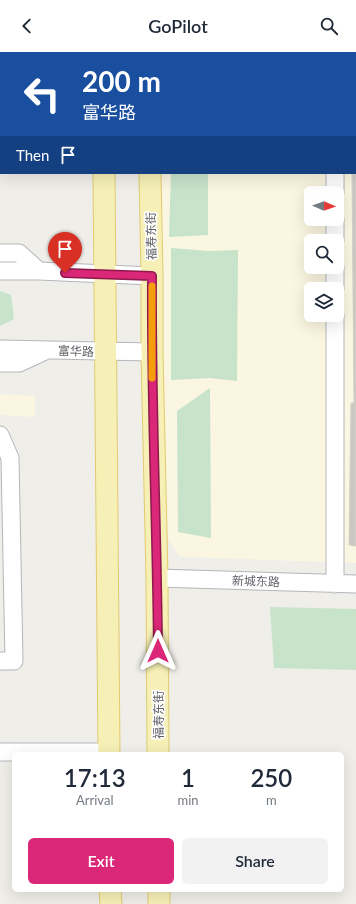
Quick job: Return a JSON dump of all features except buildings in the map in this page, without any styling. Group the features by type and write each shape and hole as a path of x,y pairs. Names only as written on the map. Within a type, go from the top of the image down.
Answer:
{"main road":[{"path":"104,174 109,752"},
{"name":"福寿东街","path":"150,174 157,578 158,752"},
{"path":"110,892 110,904"},
{"path":"159,892 159,904"}],"street":[{"path":"335,174 335,186"},
{"path":"0,253 19,253 38,272"},
{"path":"0,271 152,276"},
{"path":"335,322 335,584"},
{"name":"富华路","path":"0,349 152,352"},
{"path":"0,363 19,364 46,350"},
{"path":"0,434 10,458 14,661 0,661"},
{"name":"新城东路","path":"157,578 356,584"},
{"path":"0,752 12,752"}],"shaded area":[{"path":"161,174 356,174 356,563 180,557 165,536"},
{"path":"0,394 35,396 35,417 0,415"}],"green space":[{"path":"171,174 208,174 208,235 169,237"},
{"path":"171,248 209,251 238,250 237,381 210,378 171,380"},
{"path":"0,291 11,295 14,319 0,326"},
{"path":"210,388 211,538 178,532 177,411"},
{"path":"270,607 356,609 356,670 274,668"}],"slow traffic":[{"path":"152,286 152,378"}],"route":[{"path":"65,273 152,276 152,352 158,651"}]}
